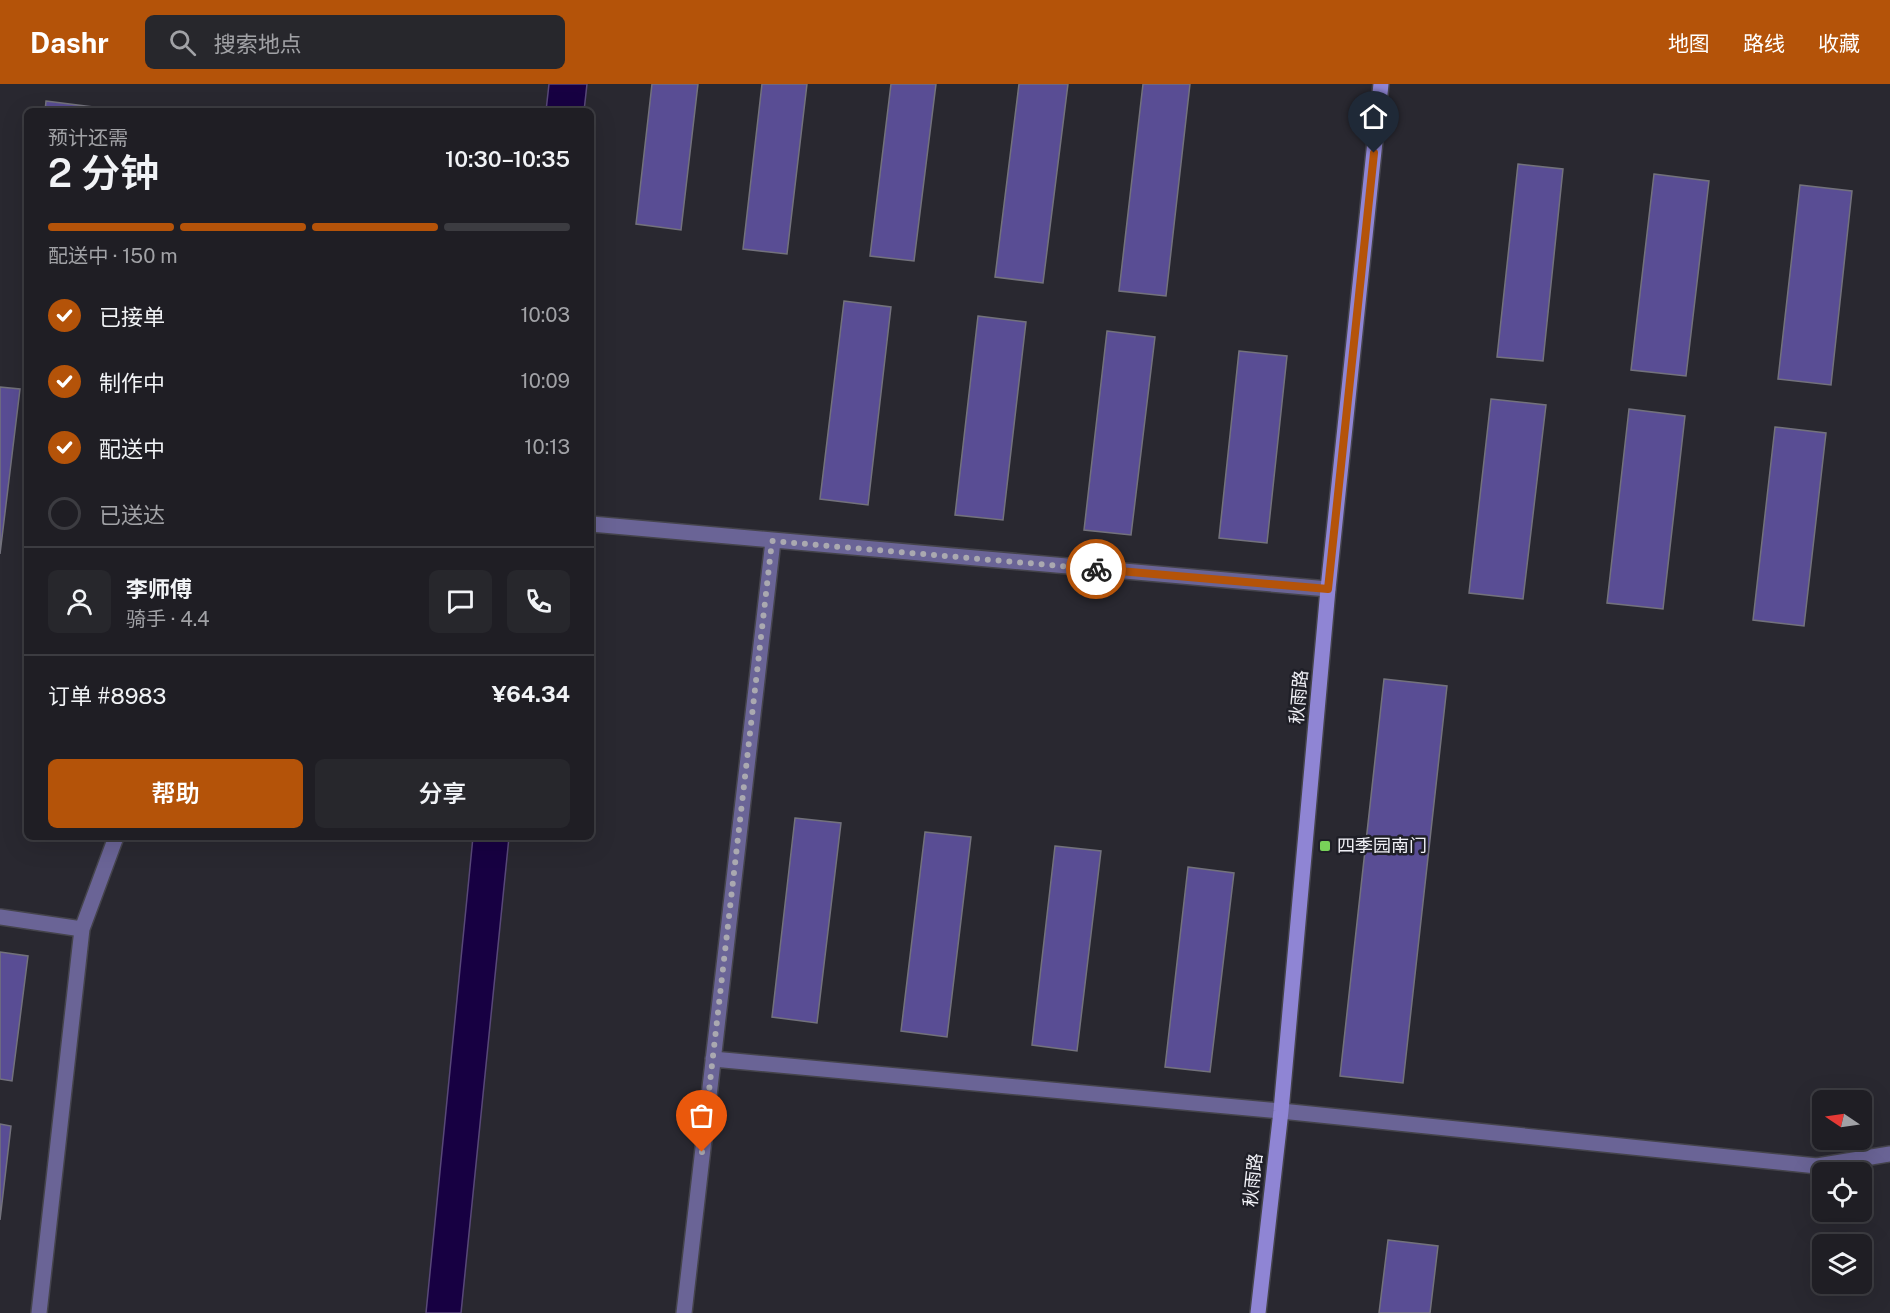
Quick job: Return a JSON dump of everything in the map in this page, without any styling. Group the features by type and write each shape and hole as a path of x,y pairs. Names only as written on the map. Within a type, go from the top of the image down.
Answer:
{"street":[{"name":"秋雨路","path":"1258,1313 1281,1111 1328,589 1381,84"},
{"path":"594,524 1328,589"},
{"path":"684,1313 772,541"},
{"path":"39,1313 82,929 115,840"},
{"path":"0,917 82,929"},
{"path":"713,1059 1281,1111 1817,1166 1890,1154"}],"shaded area":[{"path":"549,84 587,84 584,108 546,108"},
{"path":"473,840 509,840 461,1313 426,1313"}],"building":[{"path":"652,84 698,84 681,230 636,224"},
{"path":"762,84 807,84 787,254 743,249"},
{"path":"891,84 936,84 914,261 870,256"},
{"path":"1019,84 1068,84 1043,283 995,277"},
{"path":"1143,84 1190,84 1166,296 1119,291"},
{"path":"46,101 93,107 93,108 45,108"},
{"path":"1518,164 1563,169 1543,361 1497,357"},
{"path":"1654,174 1709,181 1686,376 1631,370"},
{"path":"1800,185 1852,191 1831,385 1778,379"},
{"path":"844,301 891,307 868,505 820,499"},
{"path":"978,316 1026,322 1003,520 955,515"},
{"path":"1107,331 1155,337 1131,535 1084,530"},
{"path":"1239,351 1287,356 1267,543 1219,538"},
{"path":"0,387 20,389 0,554"},
{"path":"1491,399 1546,405 1523,599 1469,593"},
{"path":"1629,409 1685,416 1663,609 1607,603"},
{"path":"1775,427 1826,433 1804,626 1753,620"},
{"path":"1384,679 1447,686 1403,1083 1340,1076"},
{"path":"795,818 841,823 817,1023 772,1017"},
{"path":"925,832 971,837 947,1037 901,1031"},
{"path":"1055,846 1101,851 1077,1051 1032,1045"},
{"path":"1188,867 1234,873 1210,1072 1165,1067"},
{"path":"0,952 28,956 12,1081 0,1079"},
{"path":"0,1124 11,1126 0,1220"},
{"path":"1388,1240 1438,1246 1430,1313 1379,1313"}],"way so far":[{"path":"702,1152 772,541 1096,569"}],"place":[{"name":"四季园南门","path":"1325,846"}],"route":[{"path":"1096,569 1328,589 1374,153"}]}
